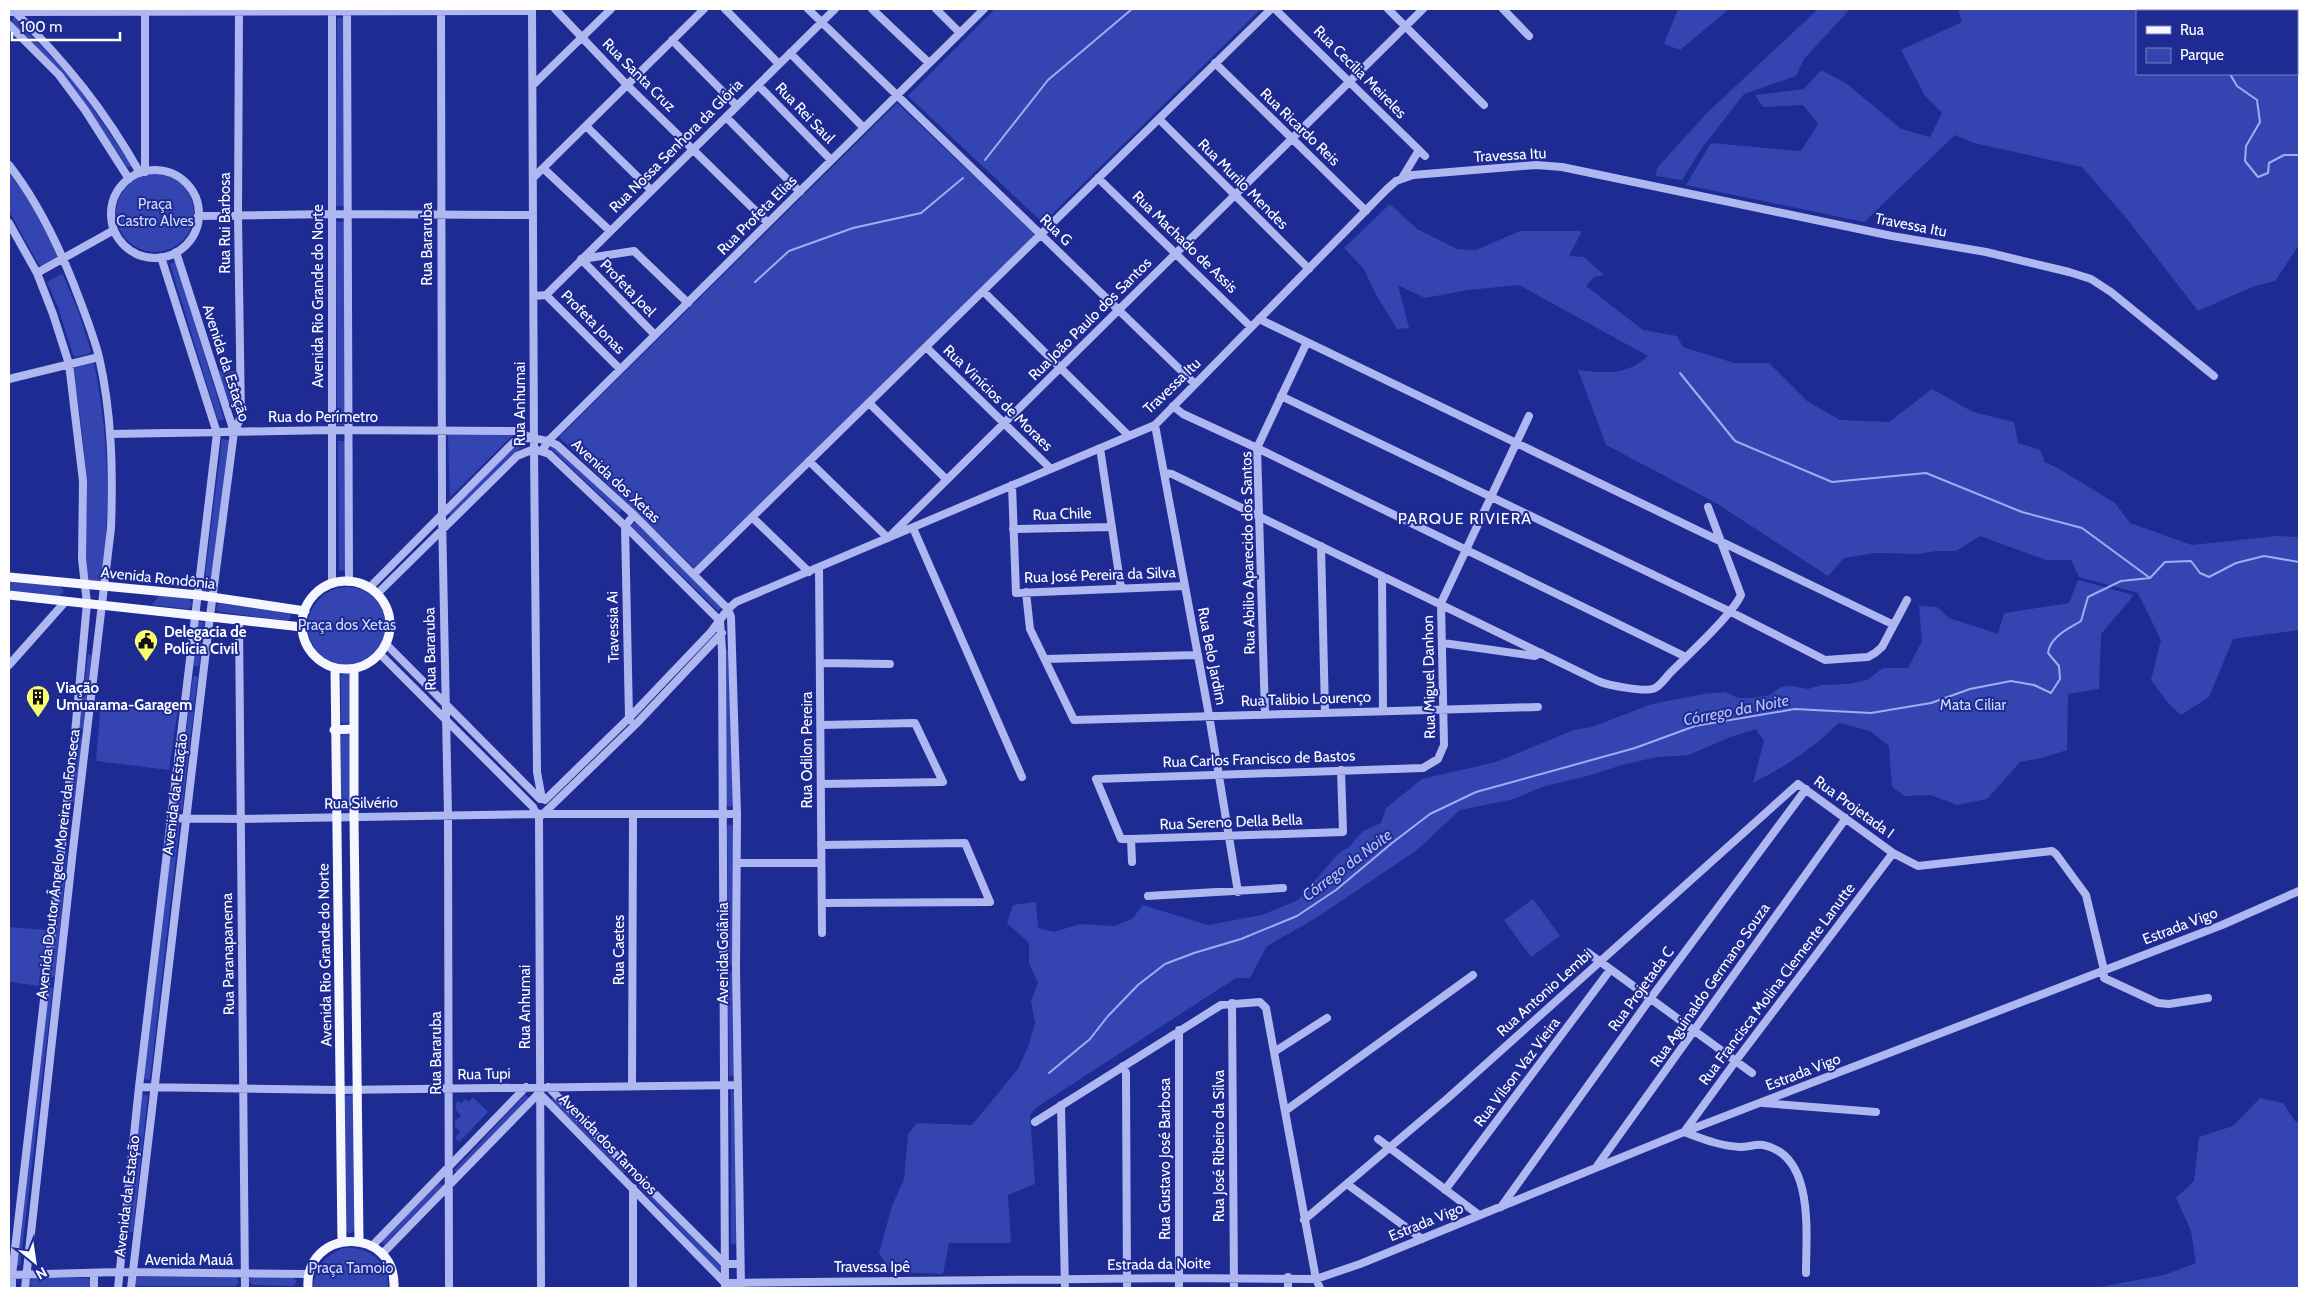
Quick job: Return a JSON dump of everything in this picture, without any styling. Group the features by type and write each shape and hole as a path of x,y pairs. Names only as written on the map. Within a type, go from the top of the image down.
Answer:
{"main road":[{"name":"Avenida Rondônia","path":"9,576 198,595 305,611"},
{"path":"349,582 369,588 377,594 383,601 390,617 389,635 380,654 368,663 354,669 335,668 320,661 309,649 302,627 305,611 318,592 332,584 349,582"},
{"path":"9,596 103,604 302,627"},
{"name":"Avenida Rio Grande do Norte","path":"335,668 334,730 342,1242"},
{"name":"Avenida Rio Grande do Norte","path":"354,669 359,1242"},
{"path":"334,730 354,729"},
{"path":"308,1288 309,1274 313,1263 321,1254 331,1246 342,1242 359,1242 372,1246 382,1254 393,1271 394,1288"}],"street":[{"path":"275,9 283,12"},
{"path":"12,12 38,10 130,10 146,12 239,10 283,12 332,9 532,10"},
{"name":"Avenida Rio Grande do Norte","path":"332,9 332,584"},
{"name":"Avenida Rio Grande do Norte","path":"347,9 349,582"},
{"name":"Rua Bararuba","path":"440,9 441,431 444,702 448,815 450,1088 448,1169 449,1288"},
{"name":"Rua Santa Cruz","path":"555,9 627,85 768,223"},
{"path":"533,85 610,9"},
{"path":"533,178 704,9"},
{"path":"725,9 779,64"},
{"name":"Rua G","path":"808,9 1195,384"},
{"name":"Rua Nossa Senhora da Glória","path":"546,295 835,9"},
{"path":"872,9 929,63"},
{"path":"936,9 960,33"},
{"name":"Rua Profeta Elias","path":"538,450 984,9"},
{"path":"694,574 1271,9"},
{"name":"Rua Cecília Meireles","path":"1275,9 1425,156"},
{"path":"1388,9 1484,105"},
{"name":"Rua João Paulo dos Santos","path":"728,609 743,599 888,538 1422,9"},
{"path":"1503,9 1529,36"},
{"name":"Rua Rui Barbosa","path":"234,432 241,417 238,216 239,10"},
{"name":"Rua Anhumai","path":"532,10 534,439 538,450 537,772 542,800"},
{"path":"12,12 58,55 82,83 142,172"},
{"path":"142,172 146,12"},
{"path":"9,25 59,76 85,110 128,179"},
{"path":"672,40 737,106"},
{"path":"790,53 864,128"},
{"name":"Rua Ricardo Reis","path":"1215,63 1366,211"},
{"name":"Rua Rei Saul","path":"758,85 831,160"},
{"path":"726,117 800,192"},
{"name":"Rua Murilo Mendes","path":"1158,119 1309,269"},
{"path":"586,126 651,190"},
{"path":"1402,178 1419,150"},
{"name":"Avenida Doutor Ângelo Moreira da Fonseca","path":"9,165 44,219 64,259 99,357 111,434 113,482 112,528 77,814 25,1288"},
{"name":"Travessa Itu","path":"888,538 1155,425 1386,190 1402,178 1421,173 1536,165 1562,167 1892,236 2044,265 2091,279 2111,292 2214,376"},
{"path":"543,168 610,231"},
{"path":"162,171 179,178 196,198 198,216 192,237 176,252 161,258 144,257 136,254 123,244 114,230 111,221 112,202 116,193 128,179 142,172 162,171"},
{"name":"Rua Machado de Assis","path":"1098,178 1251,327"},
{"path":"198,216 332,214 533,215"},
{"name":"Avenida Doutor Ângelo Moreira da Fonseca","path":"9,222 37,273 69,364 83,481 82,559 87,604 75,733 10,1275 12,1288"},
{"path":"37,273 114,230"},
{"path":"581,260 634,251 688,303"},
{"name":"Avenida da Estação","path":"131,1288 135,1238 212,597 234,432 176,252"},
{"name":"Avenida da Estação","path":"118,1288 118,1272 139,1087 217,433 161,258"},
{"name":"Profeta Joel","path":"581,260 655,335"},
{"path":"983,291 1129,436"},
{"path":"534,296 546,295"},
{"name":"Profeta Jonas","path":"546,295 620,369"},
{"path":"1259,319 1722,544 1892,624"},
{"name":"Rua Abilio Aparecido dos Santos","path":"1266,714 1257,448 1307,342"},
{"name":"Rua Vinícios de Moraes","path":"926,347 1050,469"},
{"path":"9,379 99,357"},
{"path":"1281,396 1729,611 1825,660 1868,657 1882,647 1892,624 1906,600"},
{"path":"869,403 946,479"},
{"path":"1173,406 1182,414 1257,448 1686,657"},
{"name":"Rua Miguel Danhon","path":"1423,768 1438,759 1444,745 1442,603 1529,416"},
{"name":"Rua Belo Jardim","path":"1155,425 1209,716 1238,892"},
{"name":"Rua do Perímetro","path":"111,434 332,430 515,431 534,439"},
{"name":"Avenida dos Xetas","path":"369,588 514,442 523,439 549,440 558,445 634,515 728,609 731,617"},
{"path":"1100,448 1121,588"},
{"path":"377,594 517,456 538,450"},
{"name":"Avenida dos Xetas","path":"538,450 549,454 625,526 720,621"},
{"path":"809,461 888,538"},
{"path":"1164,473 1172,474 1382,576 1442,603 1605,684 1647,690 1655,688 1686,657 1729,611 1741,595 1708,507"},
{"path":"1012,486 1013,530"},
{"path":"625,526 634,515"},
{"path":"752,517 809,572"},
{"name":"Travessia Ai","path":"625,526 629,718"},
{"name":"Rua Chile","path":"1013,530 1112,527"},
{"path":"913,528 1022,777"},
{"name":"Rua José Pereira da Silva","path":"1013,530 1016,592 1185,586"},
{"path":"1321,546 1325,712"},
{"name":"Rua Odilon Pereira","path":"819,568 822,933"},
{"path":"1382,576 1383,710"},
{"path":"1026,592 1028,622 1045,659 1198,655"},
{"path":"540,812 636,724 708,650 743,599"},
{"path":"9,665 65,602"},
{"path":"540,812 542,800 629,718 720,621 728,609"},
{"name":"Avenida Goiânia","path":"731,617 737,814 736,969 741,1285"},
{"name":"Rua Paranapanema","path":"239,620 245,1288"},
{"path":"720,621 722,632"},
{"name":"Avenida Goiânia","path":"722,632 726,1264 724,1286"},
{"path":"1442,643 1535,656 1541,653"},
{"path":"386,644 542,800"},
{"path":"708,650 722,650"},
{"path":"380,654 540,812"},
{"name":"Rua Talibio Lourenço","path":"1045,659 1074,720 1538,706"},
{"path":"821,663 890,664"},
{"path":"629,718 636,724"},
{"path":"821,725 915,723 942,782 821,784"},
{"path":"75,733 87,734"},
{"name":"Rua Carlos Francisco de Bastos","path":"1121,839 1096,779 1219,773 1423,768"},
{"name":"Rua Sereno Della Bella","path":"1121,839 1229,834 1343,832 1341,770"},
{"name":"Rua Projetada I","path":"1798,784 1893,853 1918,866 2052,851 2086,895 2104,970"},
{"name":"Rua Antonio Lembi","path":"1304,1220 1455,1091 1798,784"},
{"name":"Rua Projetada C","path":"1501,1207 1650,999 1806,789"},
{"path":"540,812 542,800"},
{"path":"1779,801 1790,809"},
{"name":"Rua Anhumai","path":"540,812 539,1090 541,1288"},
{"name":"Rua Silvério","path":"172,818 336,818 540,812 633,815 737,814"},
{"path":"65,813 77,814"},
{"name":"Rua Caetes","path":"632,1086 633,815"},
{"name":"Rua Aguinaldo Germano Souza","path":"1597,1167 1846,818"},
{"path":"1131,839 1132,862"},
{"path":"821,845 965,843 990,902 822,903"},
{"name":"Rua Francisca Molina Clemente Lanutte","path":"1684,1132 1893,853"},
{"path":"737,863 821,863"},
{"path":"1148,896 1283,888"},
{"name":"Estrada Vigo","path":"1316,1279 1360,1264 1684,1132 2222,925 2299,891"},
{"path":"1587,952 1752,1073"},
{"path":"723,969 736,969"},
{"name":"Rua Vilson Vaz Vieira","path":"1446,1190 1610,970"},
{"path":"2104,970 2104,978 2158,1003 2169,1004 2208,998"},
{"path":"1285,1111 1473,975"},
{"path":"46,982 58,984"},
{"path":"1035,1122 1221,1005 1260,1002 1266,1008 1304,1220 1316,1279 1320,1288"},
{"name":"Rua José Ribeiro da Silva","path":"1232,1003 1234,1288"},
{"path":"1274,1052 1327,1018"},
{"name":"Rua Gustavo José Barbosa","path":"1179,1030 1179,1288"},
{"path":"1123,1066 1126,1073 1127,1288"},
{"name":"Rua Tupi","path":"139,1087 340,1090 526,1087 539,1090 548,1087 738,1085"},
{"path":"372,1246 526,1087"},
{"name":"Avenida dos Tamoios","path":"548,1087 726,1264"},
{"name":"Avenida dos Tamoios","path":"382,1254 448,1188 539,1090 724,1286"},
{"path":"1761,1103 1876,1112"},
{"path":"1061,1105 1065,1288"},
{"path":"1684,1132 1715,1144 1740,1147 1762,1145 1777,1150 1792,1162 1799,1175 1806,1218 1806,1273"},
{"path":"1378,1139 1479,1215"},
{"path":"633,1288 632,1188 641,1179"},
{"path":"1346,1184 1422,1239"},
{"path":"123,1237 135,1238"},
{"path":"726,1264 740,1264"},
{"name":"Avenida Mauá","path":"10,1275 118,1272 309,1274"},
{"path":"94,1273 94,1288"},
{"path":"1288,1278 1288,1288"},
{"name":"Estrada da Noite","path":"1002,1280 1316,1279"},
{"name":"Travessa Ipê","path":"724,1286 1002,1280"}],"green space":[{"path":"995,9 1261,9 1043,223 908,96"},
{"path":"1678,9 1729,9 1680,50 1664,44"},
{"path":"1818,9 1850,9 1804,59 1796,76 1744,94 1702,148 1682,180 1656,176 1657,168 1707,113"},
{"path":"1958,9 2273,9 2136,10 2136,75 2298,75 2299,69 2299,245 2275,281 2252,287 2198,311 2127,219 2082,167 1974,143 1955,135 1864,222 1686,185 1711,143 1801,151 1818,124 1803,105 1763,107 1755,95 1804,89 1821,70 1847,84 1901,129 1930,137 1942,113 1925,96 1901,50 1962,22"},
{"path":"14,17 73,80 131,164 131,167 127,167 101,128 59,73 11,22"},
{"path":"337,18 345,18 344,206 335,206"},
{"path":"897,103 1036,235 694,568 559,437"},
{"path":"9,172 32,206 58,255 57,258 42,266 39,265 9,211"},
{"name":"Praça Castro Alves","path":"155,174 170,177 183,185 191,198 194,213 191,228 183,241 170,249 155,252 140,249 127,241 119,228 116,213 119,198 127,185 140,177"},
{"path":"1390,204 1417,229 1457,249 1476,250 1520,231 1582,231 1569,256 1584,257 1604,275 1594,277 1586,286 1643,330 1677,336 1683,347 1734,363 1769,363 1807,401 1840,420 1889,422 1932,389 1973,412 2014,422 2018,443 2040,450 2045,462 2115,503 2130,523 2192,545 2277,536 2299,537 2299,630 2233,639 2209,697 2181,715 2168,703 2151,680 2161,640 2138,593 2079,577 2071,560 2046,560 1980,536 1956,551 1936,551 1919,554 1876,553 1844,558 1828,576 1716,503 1606,445 1578,370 1615,372 1632,367 1648,356 1519,285 1468,290 1425,298 1398,285 1409,328 1397,329 1375,293 1364,269 1344,248"},
{"path":"336,221 344,222 345,425 337,425"},
{"path":"176,262 224,419 218,421 170,264"},
{"path":"61,274 79,313 91,351 89,354 75,357 73,355 58,307 47,282"},
{"path":"94,363 103,417 107,468 107,520 101,581 87,581 85,459 80,413 72,368"},
{"path":"218,371 236,371 238,398 236,402 230,403"},
{"path":"514,434 450,497 448,435"},
{"path":"222,439 229,440 209,592 203,591"},
{"path":"338,441 346,441 346,571 339,570"},
{"path":"520,442 523,446 451,516 447,513"},
{"path":"554,444 622,509 619,513 550,448"},
{"path":"635,522 722,607 718,611 631,526"},
{"name":"Mata Ciliar","path":"2078,580 2134,595 2101,634 2099,689 2068,694 2067,750 2020,762 1987,799 1957,805 1931,795 1905,796 1892,787 1889,746 1870,731 1839,723 1798,756 1753,783 1764,741 1756,729 1728,738 1689,755 1657,757 1622,765 1542,787 1514,799 1460,810 1417,850 1316,918 1267,946 1250,978 1236,978 1037,1107 1030,1115 1035,1184 1008,1195 1011,1243 949,1243 943,1274 891,1272 879,1253 892,1206 904,1179 908,1134 917,1123 972,1125 1018,1069 1028,1047 1035,1023 1031,1001 1038,983 1029,963 1029,943 1007,923 1013,905 1036,902 1038,928 1054,932 1080,924 1114,926 1132,919 1143,905 1208,925 1262,915 1298,900 1338,854 1350,846 1363,831 1381,823 1386,808 1422,779 1496,762 1574,730 1592,727 1652,704 1703,694 1725,692 1738,698 1752,698 1770,695 1781,687 1792,686 1808,689 1822,685 1848,684 1867,680 1883,668 1908,668 1922,641 1919,606 1937,607 1949,618 1998,634 2004,613 2069,603"},
{"path":"9,581 60,586 64,591 59,596 9,590"},
{"name":"Praça dos Xetas","path":"347,587 362,590 379,604 383,611 386,626 383,641 369,658 362,662 347,665 332,662 315,648 311,641 308,626 311,611 325,594 332,590"},
{"path":"160,594 190,599 192,605 188,609 152,605"},
{"path":"218,603 290,612 291,617 288,621 220,612 216,610"},
{"path":"198,622 204,622 199,666 193,666"},
{"path":"729,649 733,805 729,807 726,805 725,650"},
{"path":"88,654 92,655 83,729 79,729"},
{"path":"346,673 350,675 350,722 344,724 341,722 341,675"},
{"path":"193,676 198,676 182,810 176,809"},
{"path":"101,700 178,708 169,770 96,761"},
{"path":"346,733 350,736 350,809 344,811 341,809 341,736"},
{"path":"78,737 82,738 75,802 71,801"},
{"path":"174,821 180,822 150,1080 144,1079"},
{"path":"730,824 733,826 734,964 731,966 729,964 727,826"},
{"path":"63,854 67,854 55,977 50,977"},
{"path":"1533,899 1560,936 1531,957 1504,920"},
{"path":"9,927 47,930 40,986 9,982"},
{"path":"732,971 734,1075 731,1077 729,1075 728,973"},
{"path":"49,987 53,988 20,1266 16,1266"},
{"path":"731,1089 734,1093 736,1243 734,1245 731,1243"},
{"path":"142,1095 148,1095 133,1232 127,1231"},
{"path":"353,1095 356,1229 350,1234 344,1230 344,1099 345,1096"},
{"path":"525,1095 529,1098 457,1173 454,1170"},
{"path":"473,1097 488,1112 459,1142 455,1138 460,1132 455,1127 455,1121 461,1116 456,1110 456,1103 458,1101 461,1103 465,1099 469,1102"},
{"path":"554,1097 628,1170 624,1173 551,1100"},
{"path":"2260,1098 2283,1103 2295,1121 2299,1123 2299,1288 2094,1288 2164,1275 2196,1263 2191,1231 2176,1198 2194,1181 2199,1137 2233,1126"},
{"path":"439,1183 443,1186 384,1245 381,1242"},
{"path":"641,1183 723,1268 719,1271 638,1186"},
{"name":"Praça Tamoio","path":"344,1248 362,1250 376,1258 385,1270 388,1288 313,1288 318,1268 331,1254"},
{"path":"138,1277 236,1277 239,1282 236,1286 138,1286 135,1284"},
{"path":"252,1277 292,1277 297,1281 294,1286 253,1285 248,1281"},
{"path":"88,1278 91,1280 91,1286 87,1288 32,1287 30,1283 32,1279"}],"waterway":[{"path":"985,160 1048,80 1132,9"},
{"path":"2231,75 2237,86 2257,100 2260,122 2246,146 2245,161 2258,177 2268,173 2269,163 2284,155 2299,155"},
{"path":"755,282 789,251 853,228 921,213 963,178"},
{"path":"1680,373 1735,441 1832,482 1926,473 2022,512 2082,528 2150,578"},
{"name":"Córrego da Noite","path":"1049,1073 1090,1039 1108,1016 1138,985 1165,964 1241,939 1297,916 1336,890 1430,814 1476,792 1635,748 1695,726 1795,709 1871,713 1931,703 1970,689 2011,681 2034,685 2051,693 2060,679 2059,666 2048,653 2049,647 2060,634 2081,621 2088,597 2121,581 2150,578 2165,562 2191,561 2200,573 2209,577 2236,563 2264,556 2299,562"}],"place":[{"name":"Delegacia de Polícia Civil","path":"146,662"},
{"name":"Viação Umuarama-Garagem","path":"38,718"}],"district":[{"name":"PARQUE RIVIERA","path":"1465,518"}]}
